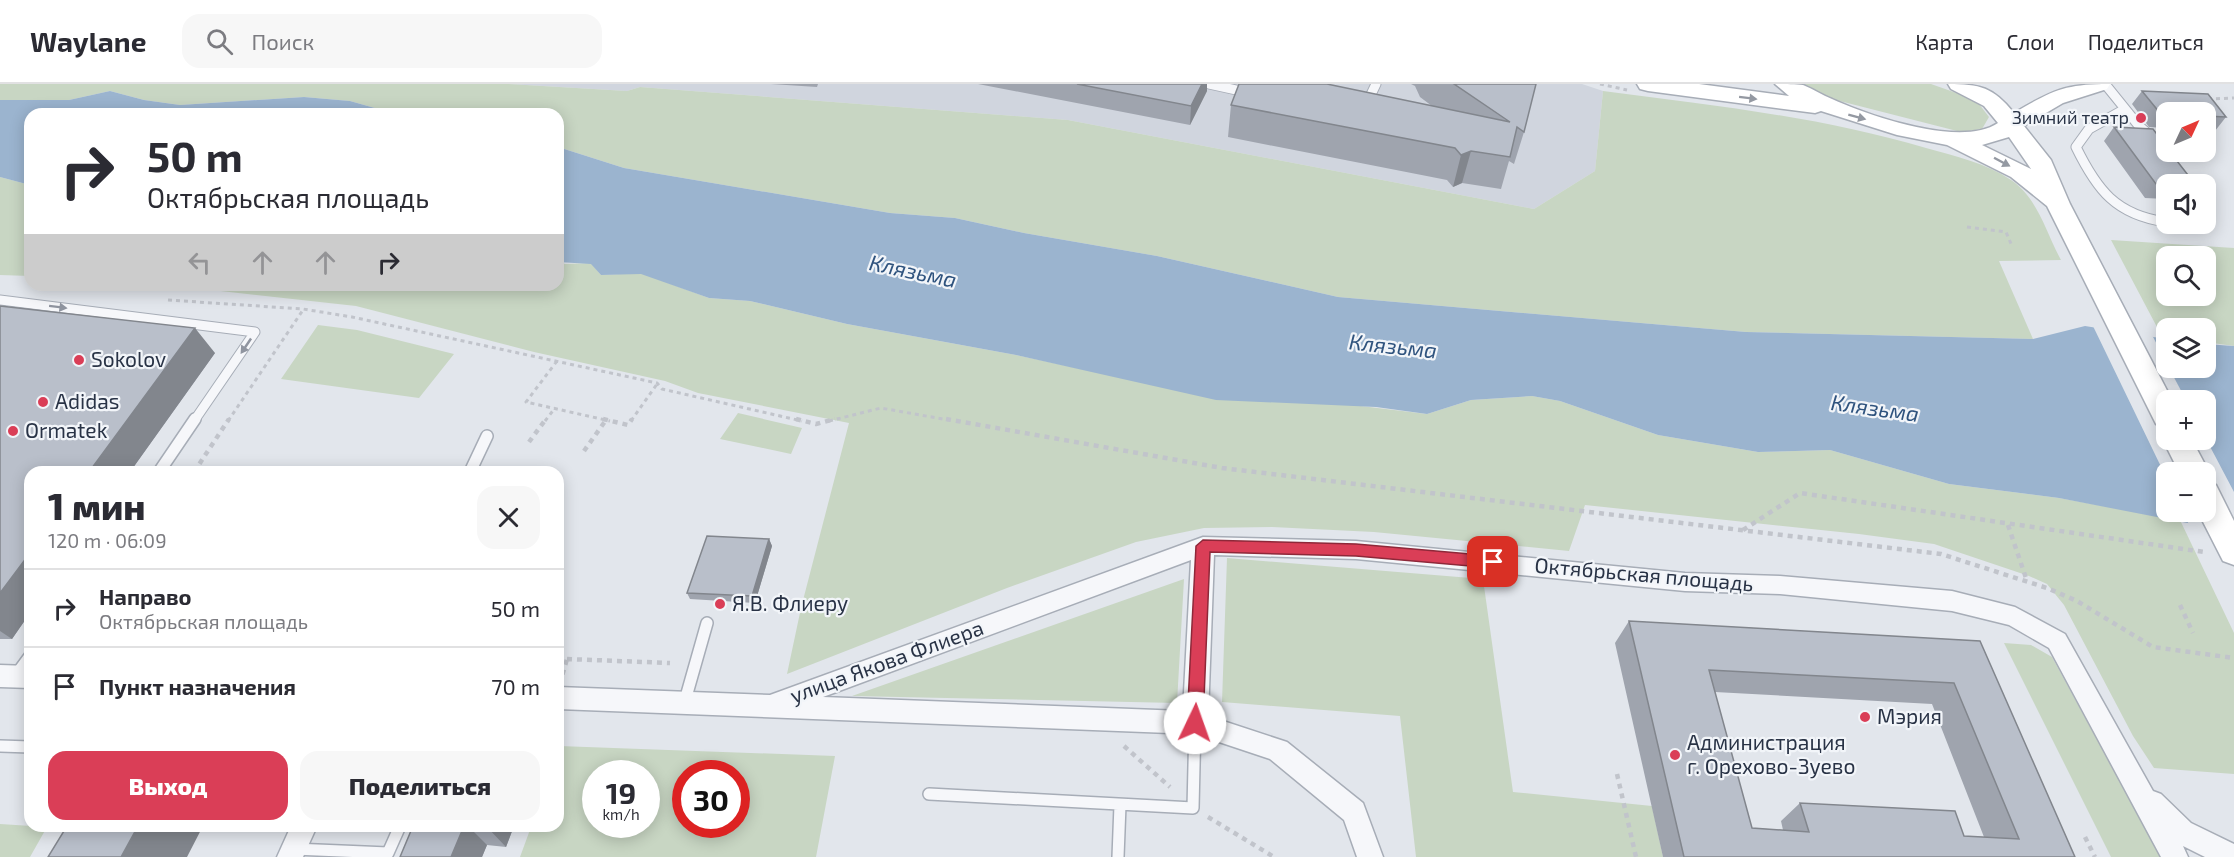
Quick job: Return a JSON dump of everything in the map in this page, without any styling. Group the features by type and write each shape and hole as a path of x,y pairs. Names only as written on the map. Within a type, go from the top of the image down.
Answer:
{"main road":[{"path":"1648,84 1829,108 1949,139 2020,172 2058,204"},
{"path":"1786,84 1807,99 1829,108"},
{"path":"1959,84 1992,101 2039,160 2058,204 2156,396"},
{"path":"1949,139 1990,137 2055,98 2099,84"},
{"path":"2214,522 2223,552"}],"street":[{"name":"Октябрьская площадь","path":"1203,546 1356,550 1685,582 1780,585 1952,601 2015,617 2057,640 2068,657 2126,771"},
{"name":"улица Якова Флиера","path":"564,698 765,708 1203,546"},
{"path":"1195,723 1203,546"},
{"path":"765,708 1195,723 1278,750 1354,812 1370,857"},
{"path":"2126,771 2175,857"},
{"path":"2126,771 2157,810 2182,832 2232,857"}],"lane":[{"path":"1209,84 1260,95"},
{"path":"1363,113 1376,84"},
{"path":"2105,84 2156,143"},
{"path":"2125,109 2087,131 2080,137 2076,147 2114,206 2144,220 2156,221"},
{"path":"0,300 255,332 163,466"},
{"path":"473,466 487,436"},
{"path":"684,704 707,623"},
{"path":"929,794 1193,808 1195,723"},
{"path":"0,746 24,747"},
{"path":"1118,857 1120,805"},
{"path":"296,844 388,853 397,832"}],"path":[{"path":"2201,99 2234,98"},
{"path":"1967,227 2006,232 2012,246"},
{"path":"240,307 303,309 352,316 657,383 662,390 816,424 881,408 1222,468 1941,554 2077,601 2153,647 2234,658"},
{"path":"198,466 303,309"},
{"path":"558,361 526,402 628,425 657,383"},
{"path":"530,442 555,408"},
{"path":"584,451 606,420"},
{"path":"1743,530 1800,493 2008,525 2223,552"},
{"path":"2008,525 2027,582"},
{"path":"2180,605 2193,633"},
{"path":"567,659 670,663"},
{"path":"1617,774 1636,857"},
{"path":"2085,837 2095,857"}],"shaded area":[{"path":"509,84 1582,84 1603,91 1595,171 1534,209 1068,120 640,87 627,91"}],"green space":[{"path":"0,84 509,84 627,91 640,87 1068,120 1534,209 1595,171 1603,91 1725,107 1847,128 1959,157 1981,165 2011,180 2028,196 2041,217 2061,260 1999,261 2033,339 1746,332 1338,297 1157,256 1024,233 955,218 890,213 624,168 564,149 564,108 375,108 350,101 304,97 180,105 144,100 110,91 69,100 0,100"},
{"path":"1797,84 1931,84 1965,96 1979,104 1989,117 1982,129 1961,132 1824,97"},
{"path":"0,177 24,183 24,276 0,275"},
{"path":"2111,240 2203,246 2156,246 2156,306 2216,306 2216,247 2234,248 2234,346 2216,344 2216,318 2156,318 2156,325"},
{"path":"591,263 601,275 641,273 709,298 750,301 847,324 1016,355 1114,376 1427,414 1471,400 1532,396 1560,401 1658,435 1758,452 1830,450 1949,484 2059,498 2156,516 2156,522 2181,522 2234,633 2234,774 2154,768 2133,736 2064,605 2047,584 2029,576 1934,544 1585,505 1569,551 1374,532 1272,527 1204,528 1136,542 1007,588 787,674 801,608 849,423 698,393 665,381 534,352 356,306 221,291 564,291 564,264"},
{"path":"318,325 357,330 454,354 419,398 281,379"},
{"path":"738,413 802,428 791,454 720,439"},
{"path":"1227,558 1483,579 1513,792 1652,806 1663,857 1416,857 1400,716 1222,702"},
{"path":"1184,579 1177,703 852,696"},
{"path":"2004,643 2031,645 2052,657 2161,857 2111,857"},
{"path":"564,746 835,756 816,857 520,857 529,832 564,832"},
{"path":"0,824 24,826 24,832 44,832 30,857 0,857"}],"water":[{"path":"110,91 144,100 180,105 304,97 350,101 375,108 24,108 24,183 0,177 0,100 69,100"},
{"name":"Клязьма","path":"564,149 624,168 890,213 955,218 1024,233 1157,256 1338,297 1746,332 2033,339 2085,326 2156,337 2156,378 2216,378 2216,345 2234,346 2234,532 2183,522 2216,522 2216,462 2156,462 2156,517 2059,498 1949,484 1830,450 1758,452 1658,435 1560,401 1532,396 1471,400 1427,414 1376,407 1216,400 1016,355 847,324 750,301 709,298 641,274 601,275 591,264 564,262"}],"pier":[{"path":"2092,324 2151,333 2156,343 2156,378 2174,378 2181,390 2156,390 2156,450 2212,450 2234,492 2234,535 2189,525 2188,522 2216,522 2216,462 2159,462"}],"building":[{"path":"1077,84 1202,84 1191,106"},
{"path":"1239,84 1327,84 1510,122 1454,84 1536,84 1524,132 1517,127 1510,157 1471,151 1461,155 1455,148 1231,105"},
{"path":"2142,91 2208,94 2214,102 2156,102 2156,108"},
{"path":"2216,104 2226,117 2216,117"},
{"path":"2114,127 2153,129 2156,133 2156,162 2178,162 2187,174 2156,174 2156,184"},
{"path":"0,306 195,328 93,466 24,466 24,561 0,593"},
{"path":"707,536 769,539 752,596 687,593"},
{"path":"1629,621 1980,641 2075,857 1684,857","holes":["1709,670 1954,683 2019,839 1964,836 1955,811 1800,803 1809,832 1752,828"]},
{"path":"63,832 135,832 121,857 48,857"},
{"path":"410,832 461,832 451,857 400,857"}],"place":[{"name":"Зимний театр","path":"2141,118"},
{"name":"Sokolov","path":"79,360"},
{"name":"Adidas","path":"43,402"},
{"name":"Ormatek","path":"13,431"},
{"name":"Я.В. Флиеру","path":"720,604"},
{"name":"Мэрия","path":"1865,717"},
{"name":"Администрация г. Орехово-Зуево","path":"1675,755"}],"route":[{"path":"1195,723 1203,546 1356,550 1493,562"}]}
